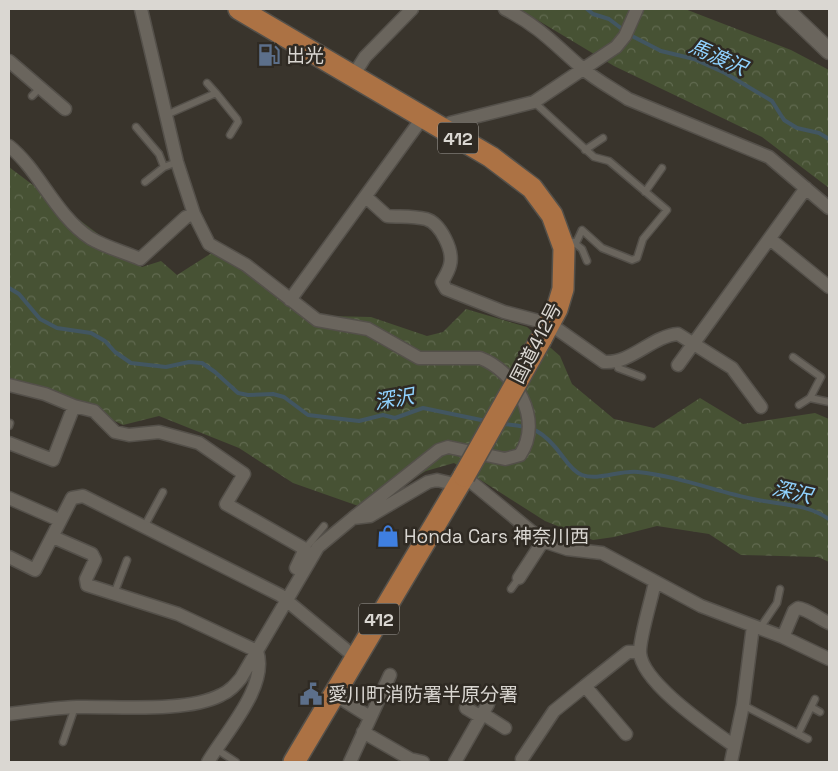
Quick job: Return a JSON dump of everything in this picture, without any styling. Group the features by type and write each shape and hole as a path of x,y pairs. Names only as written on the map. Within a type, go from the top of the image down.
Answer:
{"highway":[{"name":"国道412号","path":"239,9 512,171 532,188 569,242 562,289 546,332 335,696 294,762"}],"street":[{"path":"9,714 76,707 175,705 207,700 232,689 241,678 318,547 439,450 448,447 512,459 520,455 525,447 528,432 528,416 524,401 517,389 503,373 489,361 480,358 419,358 368,329 316,320 246,265 209,244 194,214 177,162 141,9"},
{"path":"353,76 365,57 412,9"},
{"path":"505,9 528,20 544,32 584,69 628,99 769,157 829,208"},
{"path":"785,9 829,51"},
{"path":"444,130 450,123 534,102 607,54 625,36 637,11"},
{"path":"9,61 36,92 65,109"},
{"path":"290,300 423,117"},
{"path":"9,146 21,156 58,207 90,238 140,259 186,217 194,214"},
{"path":"678,365 806,188"},
{"path":"366,197 387,216 417,218 434,223 441,232 449,251 451,264 442,282 446,289 504,312 604,362 617,361 669,335 678,334 732,368 761,407"},
{"path":"770,238 829,287"},
{"path":"9,385 45,394 74,406 94,411 115,432 130,434 159,432 199,443 244,474 226,504 305,549 291,578 295,585"},
{"path":"9,443 53,460 74,406"},
{"path":"353,518 370,516 428,482 461,480 543,541 567,549 602,553 701,606 784,637 829,659"},
{"path":"9,557 35,570 53,537 59,520 72,498 83,496 280,595 356,658"},
{"path":"9,498 59,520"},
{"path":"53,537 92,554 95,560 86,579 88,584 178,614 257,651 261,661 249,699 208,762"},
{"path":"519,578 543,541"},
{"path":"655,582 640,652 645,667 681,708 734,746"},
{"path":"784,637 794,611 798,608 804,608 824,617"},
{"path":"730,762 743,705 756,627"},
{"path":"522,759 554,711 628,652 640,652"},
{"path":"350,762 390,675"},
{"path":"585,686 620,730"},
{"path":"335,696 370,717"},
{"path":"466,708 484,712 505,728"},
{"path":"460,760 484,712"},
{"path":"363,732 410,759 421,758"}],"lane":[{"path":"207,83 237,119 238,122 230,135"},
{"path":"165,116 216,93"},
{"path":"534,102 594,157 609,161 667,210 643,239 637,258 632,260 602,248 582,230 569,242 587,261"},
{"path":"136,127 159,154 164,167"},
{"path":"586,150 603,138"},
{"path":"145,182 164,167 177,162"},
{"path":"645,192 662,168"},
{"path":"793,357 821,378 810,398 800,405"},
{"path":"617,361 618,368 642,377"},
{"path":"810,398 829,402"},
{"path":"144,528 163,492"},
{"path":"305,549 324,526"},
{"path":"114,594 127,560"},
{"path":"511,589 519,578"},
{"path":"756,627 777,603 780,589"},
{"path":"798,734 815,699"},
{"path":"743,705 808,739"},
{"path":"62,742 76,707"},
{"path":"811,707 820,712"},
{"path":"216,750 236,762"}],"green space":[{"path":"519,9 685,9 791,50 829,70 829,188 762,137 614,66"},
{"path":"9,167 142,267 161,261 177,275 218,249 298,310 330,316 371,317 427,336 443,332 466,309 527,327 560,356 572,384 614,419 654,428 700,398 743,424 815,413 829,419 829,562 818,557 741,555 709,534 657,526 614,537 593,540 545,521 454,463 426,471 364,508 293,483 239,448 159,416 123,425 45,387 9,379"}],"waterway":[{"name":"馬渡沢","path":"587,9 593,14 609,19 630,35 661,51 694,59 725,73 772,101 784,120 797,128 819,133 829,139"},
{"name":"深沢","path":"9,288 19,294 40,319 57,328 91,333 105,341 115,352 131,363 166,367 189,362 202,363 238,393 248,395 273,394 284,397 308,415 359,421 383,415 395,418 423,408 486,421"},
{"name":"深沢","path":"500,424 521,426 537,431 550,441 571,468 582,475 595,477 631,472 653,474 753,499 802,507 829,519"}],"place":[{"name":"出光","path":"269,55"},
{"name":"Honda Cars 神奈川西","path":"388,536"},
{"name":"愛川町消防署半原分署","path":"311,694"}]}
